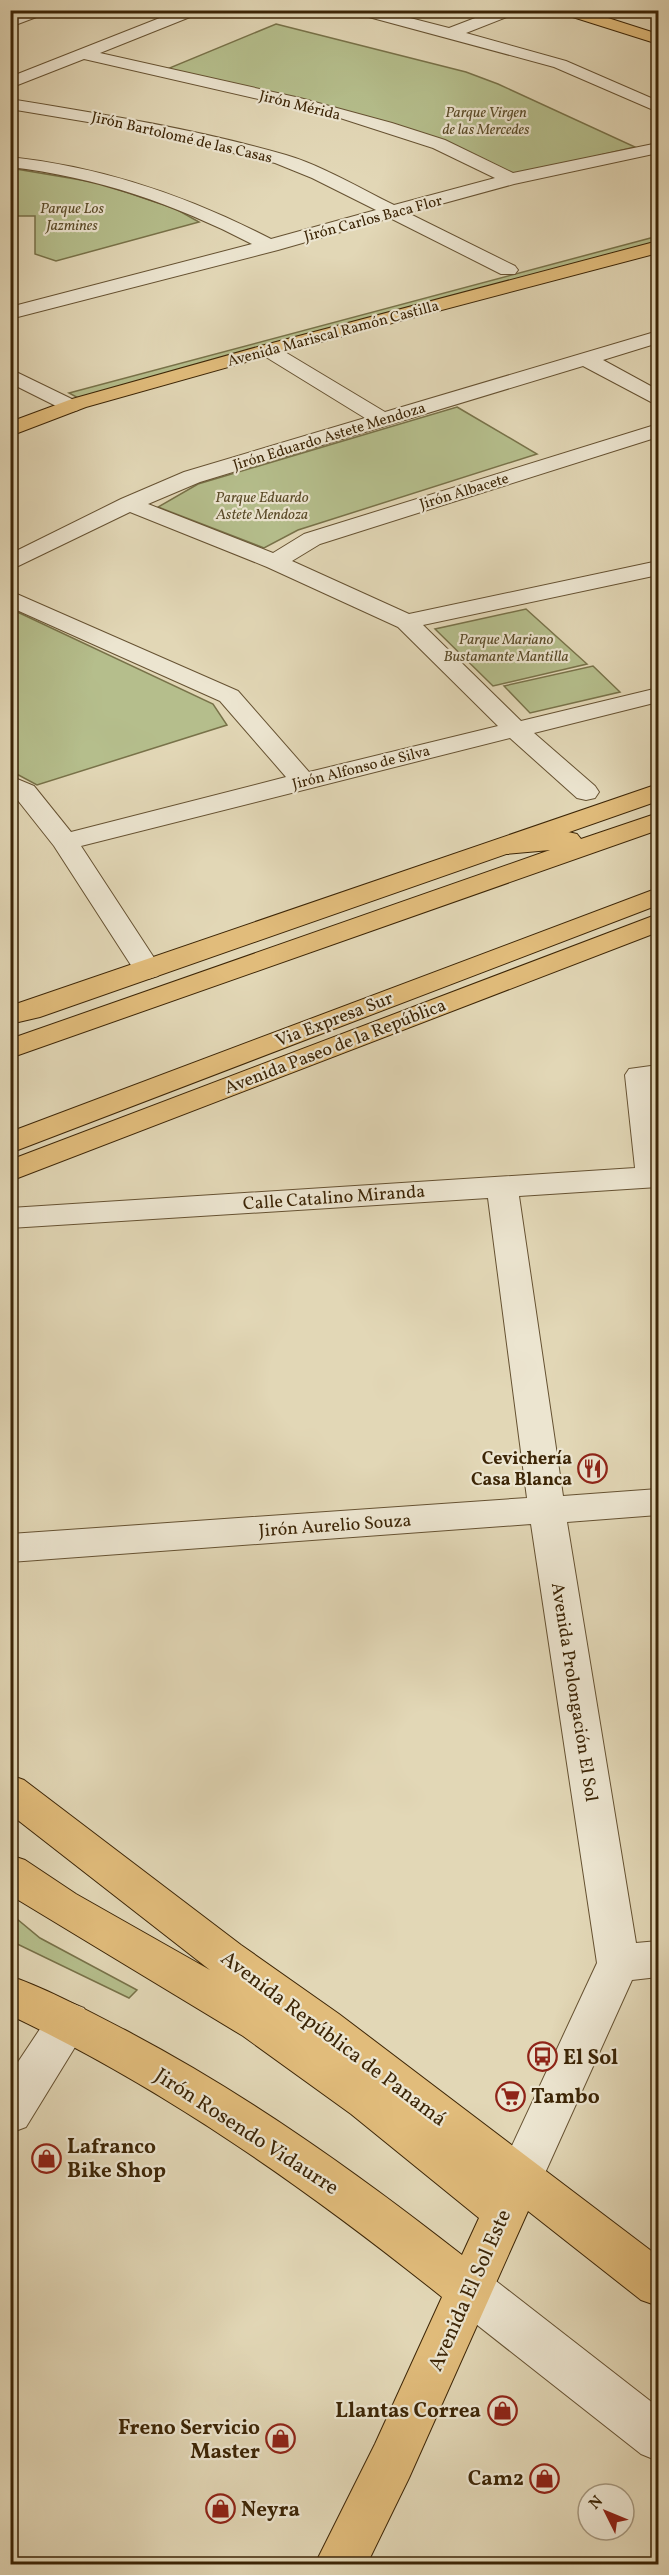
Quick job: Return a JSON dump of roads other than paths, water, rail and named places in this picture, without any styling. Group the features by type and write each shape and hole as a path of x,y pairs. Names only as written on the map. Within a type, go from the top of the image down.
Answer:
{"main road":[{"path":"565,10 658,29"},
{"path":"606,10 658,29"},
{"name":"Avenida Mariscal Ramón Castilla","path":"10,410 50,395 658,231"},
{"name":"Avenida Mariscal Ramón Castilla","path":"10,430 72,406 268,350 658,247"},
{"path":"10,1015 30,1011 658,792"},
{"path":"10,1049 658,821"},
{"path":"506,846 618,836"},
{"name":"Via Expresa Sur","path":"10,1143 658,896"},
{"path":"623,936 658,908"},
{"name":"Avenida Paseo de la República","path":"10,1171 658,922"},
{"name":"Avenida República de Panamá","path":"10,1791 226,1958 324,2027 512,2195"},
{"name":"Avenida República de Panamá","path":"10,1872 70,1913 220,1998 301,2051 448,2164 512,2195 658,2284"},
{"name":"Jirón Rosendo Vidaurre","path":"10,1994 69,2021 222,2110 382,2220 470,2290"},
{"name":"Avenida El Sol Este","path":"340,2565 392,2461 512,2195"}],"street":[{"path":"10,22 42,10"},
{"path":"10,83 195,10"},
{"path":"359,10 560,64 658,107"},
{"path":"450,33 512,10"},
{"name":"Jirón Mérida","path":"82,54 287,100 380,125 433,142 511,179"},
{"name":"Jirón Bartolomé de las Casas","path":"10,104 136,125 281,159 318,174 508,270"},
{"name":"Jirón Carlos Baca Flor","path":"10,313 271,246 511,179 658,148"},
{"path":"10,162 52,167 126,184 193,207 271,246"},
{"name":"Jirón Carlos Baca Flor","path":"10,293 89,294"},
{"name":"Jirón Eduardo Astete Mendoza","path":"10,563 129,504 192,477 658,337"},
{"path":"268,350 383,420"},
{"path":"584,358 658,398"},
{"path":"10,375 72,406"},
{"name":"Jirón Albacete","path":"275,562 312,539 658,430"},
{"path":"129,504 275,562 406,622 515,729 586,792"},
{"path":"406,622 658,568"},
{"path":"10,598 229,696 303,781"},
{"name":"Jirón Alfonso de Silva","path":"64,842 658,695"},
{"path":"10,784 25,792 64,842 148,970"},
{"path":"649,1074 655,1177"},
{"name":"Calle Catalino Miranda","path":"10,1218 655,1177"},
{"name":"Avenida Prolongación El Sol","path":"502,1187 546,1510 638,1961 512,2195"},
{"name":"Jirón Aurelio Souza","path":"10,1548 658,1502"},
{"path":"10,2113 69,2021"},
{"path":"470,2290 658,2437"}],"place":[{"name":"Cevichería Casa Blanca","path":"593,1468"},
{"name":"El Sol","path":"542,2057"},
{"name":"Tambo","path":"510,2096"},
{"name":"Lafranco Bike Shop","path":"46,2158"},
{"name":"Llantas Correa","path":"502,2410"},
{"name":"Freno Servicio Master","path":"281,2439"},
{"name":"Cam2","path":"545,2478"},
{"name":"Neyra","path":"220,2509"}],"park label":[{"name":"Parque Virgen de las Mercedes","path":"486,120"},
{"name":"Parque Los Jazmines","path":"72,216"},
{"name":"Parque Eduardo Astete Mendoza","path":"262,506"},
{"name":"Parque Mariano Bustamante Mantilla","path":"506,648"}]}
